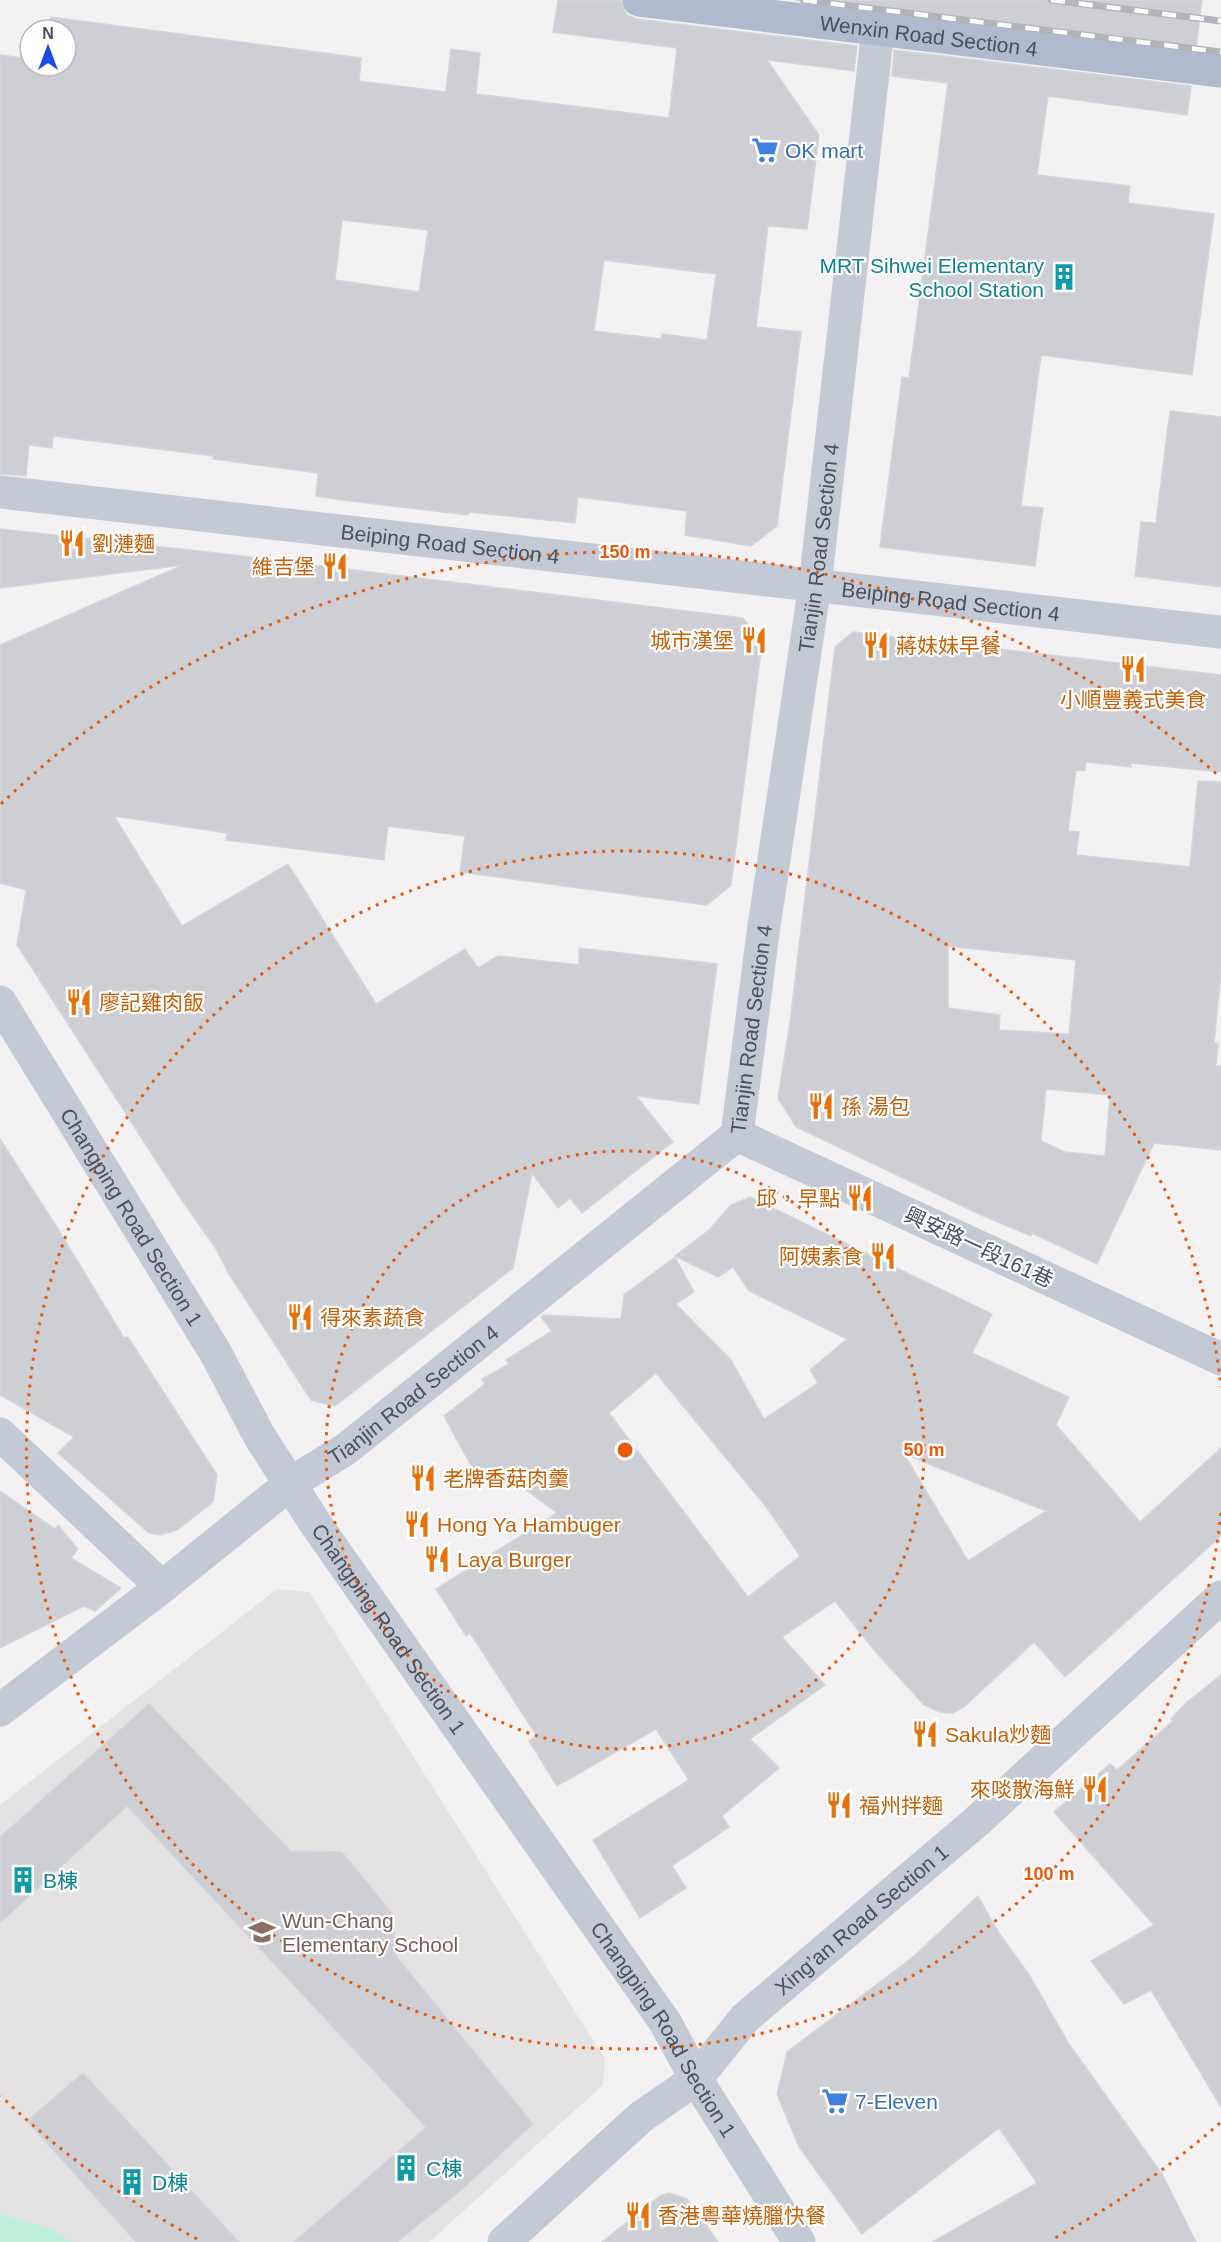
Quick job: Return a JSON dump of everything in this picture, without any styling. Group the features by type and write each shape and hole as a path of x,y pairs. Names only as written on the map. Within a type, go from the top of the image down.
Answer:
{"main road":[{"name":"Wenxin Road Section 4","path":"639,0 1221,71"}],"street":[{"name":"Tianjin Road Section 4","path":"0,1710 162,1587 291,1483 346,1449 737,1135 763,933 814,585 878,29"},
{"name":"Beiping Road Section 4","path":"0,492 1221,632"},
{"name":"Changping Road Section 1","path":"0,1002 209,1342 260,1437 322,1533 665,2022 696,2079 799,2242"},
{"name":"興安路一段161巷","path":"737,1135 1221,1359"},
{"path":"0,1434 162,1587"},
{"name":"Xing’an Road Section 1","path":"504,2242 641,2116 696,2079 745,2018 976,1822 1221,1597"}],"shaded area":[{"name":"Wun-Chang Elementary School","path":"277,1589 309,1592 605,2059 603,2085 429,2242 0,2242 0,1805"}],"green space":[{"path":"0,2214 48,2228 73,2242 0,2242"}],"building":[{"path":"558,0 621,0 627,15 637,19 857,46 854,71 767,60 819,135 807,229 768,226 756,327 801,332 777,526 751,546 685,535 687,511 578,497 575,523 469,512 468,515 316,496 318,473 213,459 214,456 53,436 52,448 29,445 26,476 0,474 0,55 18,57 18,78 78,78 78,21 361,58 359,81 446,92 451,49 480,53 476,94 669,118 677,48 553,32","holes":["342,220 428,230 419,292 335,280","604,260 716,274 707,340 662,334 661,339 594,331"]},
{"path":"794,0 1202,0 1196,49"},
{"path":"894,50 1191,86 1187,115 1048,96 1037,175 1130,186 1128,203 1214,214 1192,375 1041,355 1021,506 1043,508 1035,566 880,547 902,377 909,378 948,83 892,76"},
{"path":"1170,411 1221,417 1221,587 1135,576 1141,522 1156,523"},
{"path":"0,529 217,553 743,618 762,643 731,885 707,905 460,872 465,836 388,826 384,860 226,840 227,833 114,816 182,926 288,864 376,1004 465,949 478,968 498,956 579,965 579,948 717,964 699,1104 636,1096 673,1142 582,1213 570,1198 558,1208 532,1173 513,1268 335,1406 311,1400 229,1274 215,1247 181,1199 17,945 26,890 0,883 0,645 183,565 0,588"},
{"path":"853,632 1221,675 1221,772 1131,763 1131,767 1086,762 1085,771 1076,770 1068,831 1079,832 1076,855 1190,867 1198,781 1221,782 1221,972 1214,1043 1218,1043 1216,1066 1221,1066 1221,1150 1154,1143 1097,1264 1032,1233 1031,1236 981,1215 796,1127 778,1098 790,1022 835,647","holes":["948,946 1076,960 1069,1034 999,1030 1000,1015 948,1008","1046,1089 1110,1095 1105,1156 1065,1152 1041,1141"]},
{"path":"0,1139 124,1338 128,1337 217,1475 213,1502 177,1530 160,1535 149,1533 58,1453 74,1437 0,1395"},
{"path":"750,1197 992,1314 972,1353 1069,1397 1056,1425 1140,1522 1221,1448 1221,1536 1065,1677 1034,1642 964,1707 953,1713 940,1712 924,1705 874,1650 835,1601 782,1637 825,1685 750,1739 779,1768 722,1816 729,1827 672,1866 686,1888 640,1918 593,1840 689,1780 656,1729 557,1786 529,1741 537,1736 470,1633 466,1636 436,1589 557,1513 500,1470 480,1482 444,1416 485,1384 482,1379 509,1364 506,1360 552,1331 541,1317 543,1315 621,1319 624,1295 675,1257 694,1292 676,1304 731,1360 764,1419 818,1383 810,1370 847,1339 749,1291 733,1267 718,1277 675,1256 709,1230 731,1205","holes":["656,1373 767,1508 800,1556 748,1597 609,1413","904,1454 1046,1511 968,1561"]},
{"path":"0,1491 55,1529 58,1525 78,1549 71,1558 121,1588 95,1611 84,1606 0,1648"},
{"path":"1221,1675 1221,2107 1151,1990 1124,2004 1091,1961 1154,1925 1054,1812 1110,1764 1117,1770 1173,1721 1171,1719 1186,1703"},
{"path":"149,1704 291,1851 342,1852 392,1913 397,1957 533,2124 458,2193 397,2242 294,2242 426,2127 127,1806 0,1923 0,1837"},
{"path":"978,1896 999,1933 1028,1973 1069,2044 1162,2174 1196,2242 932,2242 1037,2183 999,2128 862,2234 799,2147 777,2094 787,2052 913,1957"},
{"name":"D棟","path":"83,2073 239,2242 136,2242 27,2121"},
{"path":"669,2193 687,2199 718,2242 602,2242 660,2196"}],"railway":[{"path":"803,0 1221,52"},
{"path":"1051,0 1221,21"}],"place":[{"name":"OK mart","path":"765,150"},
{"name":"MRT Sihwei Elementary School Station","path":"1064,277"},
{"name":"劉漣麵","path":"72,543"},
{"name":"維吉堡","path":"335,566"},
{"name":"城市漢堡","path":"754,640"},
{"name":"蔣妹妹早餐","path":"876,645"},
{"name":"小順豐義式美食","path":"1133,669"},
{"name":"廖記雞肉飯","path":"79,1002"},
{"name":"孫 湯包","path":"821,1106"},
{"name":"邱，早點","path":"860,1198"},
{"name":"阿姨素食","path":"883,1256"},
{"name":"得來素蔬食","path":"300,1317"},
{"name":"老牌香菇肉羹","path":"423,1478"},
{"name":"Hong Ya Hambuger","path":"417,1524"},
{"name":"Laya Burger","path":"437,1559"},
{"name":"Sakula炒麵","path":"925,1734"},
{"name":"來啖散海鮮","path":"1095,1789"},
{"name":"福州拌麵","path":"839,1805"},
{"name":"B棟","path":"23,1880"},
{"name":"Wun-Chang Elementary School","path":"262,1932"},
{"name":"7-Eleven","path":"835,2101"},
{"name":"C棟","path":"406,2168"},
{"name":"D棟","path":"132,2182"},
{"name":"香港粵華燒臘快餐","path":"638,2215"}]}
